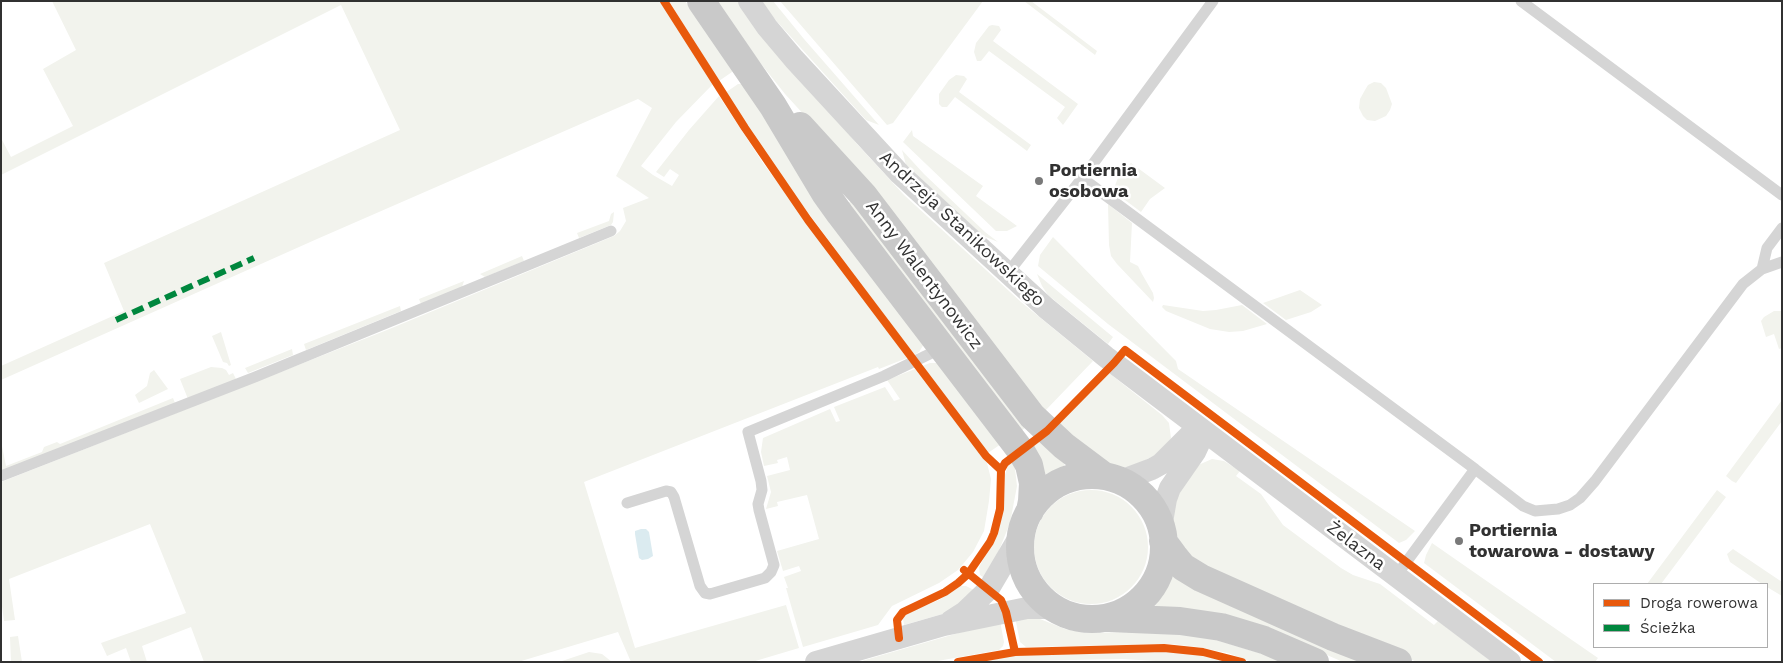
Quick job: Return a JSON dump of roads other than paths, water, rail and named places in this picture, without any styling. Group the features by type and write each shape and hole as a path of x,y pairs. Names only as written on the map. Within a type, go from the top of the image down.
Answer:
{"main road":[{"name":"Anny Walentynowicz","path":"701,1 747,67 830,200 1021,451 1029,465 1033,483 1032,501 1026,523"},
{"name":"Anny Walentynowicz","path":"747,67 864,196 1032,416 1064,446 1112,479"},
{"path":"1103,618 1126,610 1136,604 1148,591 1158,576 1162,564 1162,534 1158,518 1138,492 1112,479 1085,476 1066,480 1049,490 1035,503 1026,523 1021,553 1025,572 1034,588 1054,608 1074,616 1088,618 1180,621 1221,627 1264,640 1316,662"},
{"path":"1162,534 1178,561 1201,578 1333,637 1398,662"}],"street":[{"name":"Andrzeja Stanikowskiego","path":"749,1 767,28 900,174 1007,274 1090,344 1202,430"},
{"path":"1112,479 1144,474 1161,464 1189,436 1202,430 1202,437 1195,452 1170,488 1164,504 1162,534"},
{"name":"Żelazna","path":"1202,430 1510,662"},
{"path":"944,625 965,612 988,590 1026,523"},
{"path":"816,662 944,625 1027,608 1054,608"}],"lane":[{"path":"1007,274 1082,178 1213,1"},
{"path":"1521,1 1782,195"},
{"path":"1082,178 1524,506 1535,511 1558,509 1570,505 1580,498 1595,481 1743,284 1762,269 1782,262"},
{"path":"1762,269 1767,248 1782,228"},
{"path":"1,476 246,380 611,231"},
{"path":"627,503 671,492 700,586 705,593 710,594 765,578 771,572 774,565 759,510 758,504 762,490 761,481 748,432 884,376 942,348"},
{"path":"1396,576 1475,469"}],"place":[{"name":"Portiernia osobowa","path":"1039,181"},
{"name":"Portiernia towarowa - dostawy","path":"1459,541"}]}
